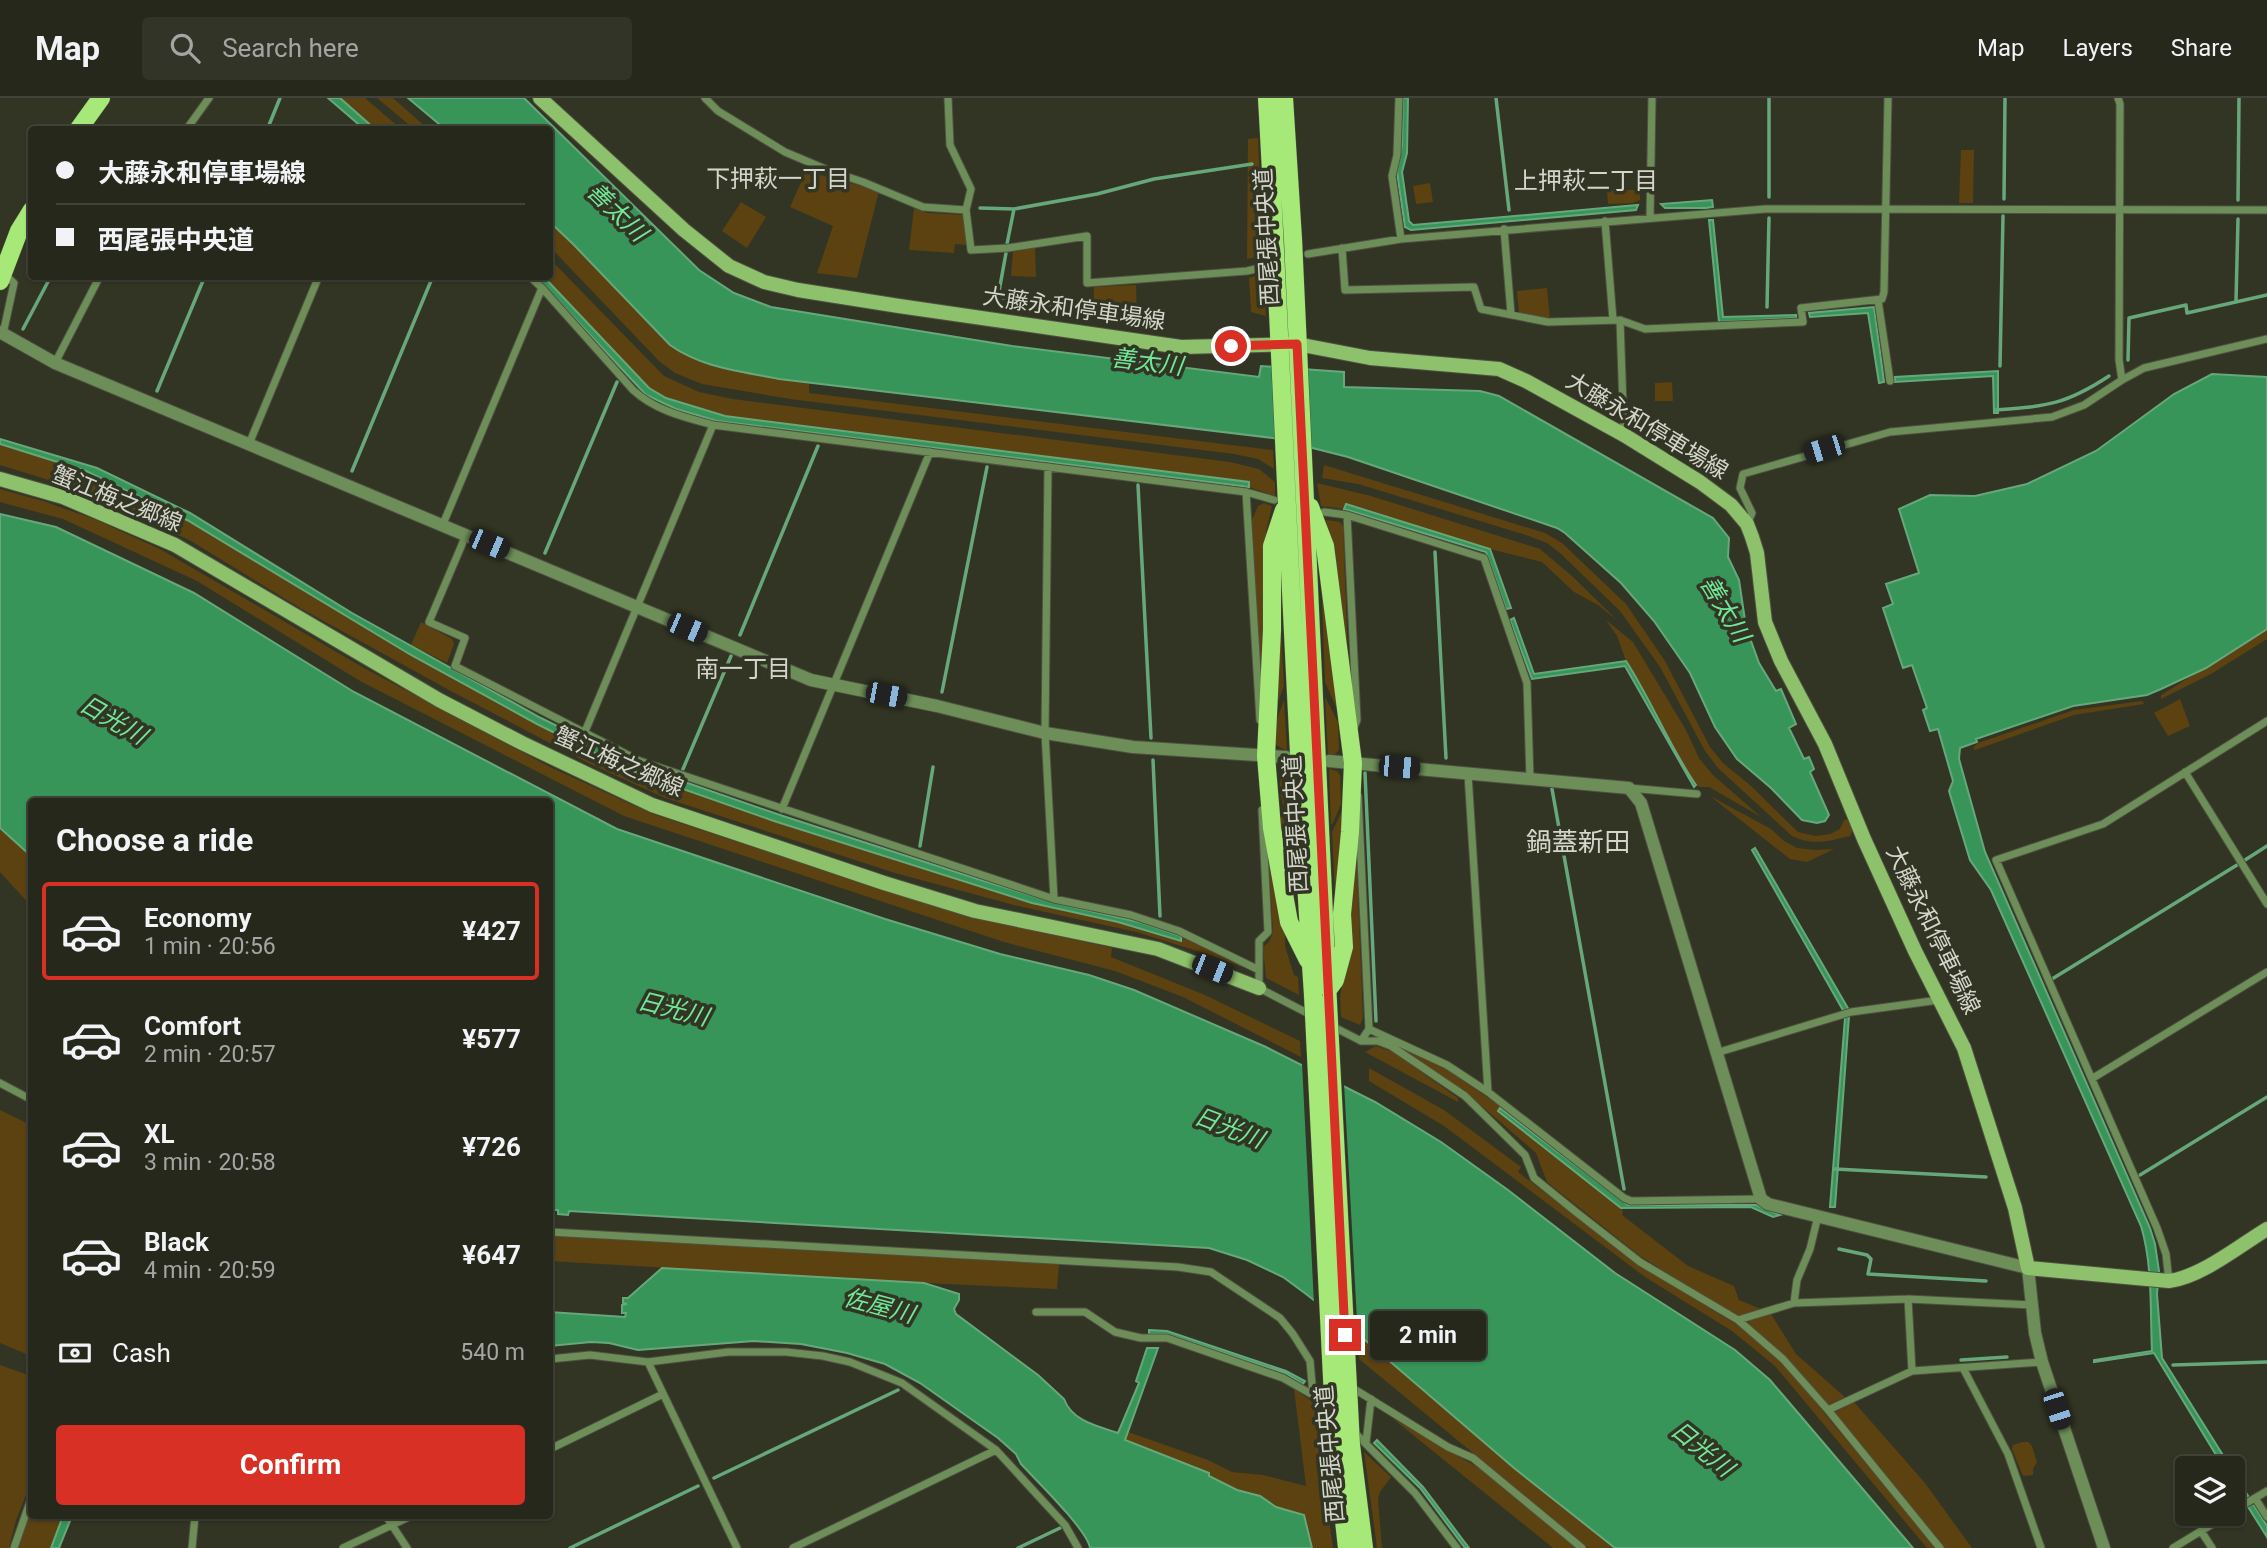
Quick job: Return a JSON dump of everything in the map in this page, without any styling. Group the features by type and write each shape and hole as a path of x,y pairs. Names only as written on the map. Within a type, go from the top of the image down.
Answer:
{"main road":[{"path":"81,126 101,98"},
{"name":"大藤永和停車場線","path":"540,98 693,237 729,266 764,282 887,304 1181,347 1499,369 1624,435 1718,494 1747,524 1757,553 1765,622 1781,661 1825,744 1864,839 1964,1048 2015,1208 2028,1268"},
{"name":"西尾張中央道","path":"1267,98 1289,353 1295,464 1289,496 1300,796 1311,967 1322,996"},
{"name":"西尾張中央道","path":"1284,98 1293,239 1289,353"},
{"path":"1,275 28,216"},
{"name":"蟹江梅之郷線","path":"0,479 63,497 174,545 439,700 652,805 975,911 1158,949 1259,988"},
{"path":"1289,496 1325,546 1353,763 1342,914 1344,947 1335,980 1322,996"},
{"path":"1289,496 1272,546 1272,629 1264,755 1272,828 1289,922 1311,967"},
{"name":"西尾張中央道","path":"1289,496 1320,798 1322,996 1351,1442 1364,1548"},
{"path":"2028,1268 2166,1281 2194,1274 2267,1229"},
{"name":"西尾張中央道","path":"1347,1548 1351,1442"}],"street":[{"path":"189,126 209,98"},
{"path":"705,98 718,111 785,152 830,172 923,206 966,210"},
{"path":"948,98 950,145 971,190 966,210 971,250 1008,248 1087,236 1087,283 1247,271 1264,267"},
{"path":"1398,98 1397,155 1392,176 1401,239"},
{"path":"1650,217 1652,98"},
{"path":"1342,248 1345,290 1474,287 1481,309 1548,322 1616,320 1645,329 1803,322 1801,308 1882,299 1888,98"},
{"path":"2118,98 2119,360 2122,380"},
{"path":"1308,254 1401,239 1605,220 1765,209 2267,211"},
{"path":"1605,220 1616,320 1624,435"},
{"path":"1504,229 1511,314"},
{"path":"1,275 14,283 2,333 55,363 811,680 937,706 1045,733 1133,747 1286,757"},
{"path":"55,363 98,280"},
{"path":"249,443 318,280"},
{"path":"533,280 648,403 673,414 713,425 1289,496"},
{"path":"443,524 542,288"},
{"path":"1878,300 1890,381"},
{"path":"1747,524 1752,513 1740,488 1743,474 1890,432 2052,418 2084,405 2122,380 2155,365 2267,339"},
{"path":"584,734 713,425"},
{"path":"782,809 930,452"},
{"path":"1048,467 1045,733 1054,899"},
{"path":"1246,492 1266,768 1261,787 1268,932 1259,941 1259,988 1361,1041 1378,1041 1391,1046 1465,1096 1525,1155 1534,1178 1640,1262 1738,1321 1783,1359 1940,1548"},
{"path":"1324,512 1347,515 1483,558 1527,683 1530,779"},
{"path":"1347,515 1357,720 1351,738"},
{"path":"466,534 429,622 465,638 455,666 640,761 1054,899 1131,915 1179,931 1259,970"},
{"path":"2166,1281 2166,1254 2157,1228 1996,860 2103,824 2267,721"},
{"path":"1329,761 1697,794"},
{"path":"1353,763 1360,808 1369,1029 1361,1041"},
{"path":"2185,772 2267,904"},
{"path":"1468,774 1488,1092"},
{"path":"1629,788 1641,803 1760,1199"},
{"path":"2093,1078 2267,972"},
{"path":"1716,1053 1850,1013 1939,1000"},
{"path":"1369,1029 1447,1065 1488,1092 1624,1198 1760,1199 1768,1204 2028,1268 2042,1362 2104,1548"},
{"path":"0,1083 28,1098"},
{"path":"1794,1303 1797,1280 1811,1249 1818,1216"},
{"path":"553,1232 1178,1267 1211,1272 1280,1318 1310,1362 1314,1395"},
{"path":"1738,1321 1794,1303 1908,1299 2032,1305"},
{"path":"1908,1299 1912,1371"},
{"path":"1036,1312 1085,1312 1115,1332 1141,1338 1167,1338 1283,1378 1314,1395 1351,1442 1415,1493 1457,1548"},
{"path":"553,1359 590,1355 648,1362 728,1352 786,1352 850,1362 902,1383 996,1450 1065,1525 1078,1548"},
{"path":"648,1362 737,1548"},
{"path":"1310,1362 1448,1447 1473,1458 1581,1548"},
{"path":"1828,1410 1912,1371 2042,1362"},
{"path":"1963,1368 2008,1454 2040,1548"},
{"path":"553,1448 663,1394"},
{"path":"1351,1442 1371,1399"},
{"path":"793,1548 996,1450"},
{"path":"2245,1504 2267,1491"},
{"path":"2251,1500 2267,1517"},
{"path":"14,1548 28,1508"},
{"path":"192,1548 195,1519"},
{"path":"388,1519 407,1548"},
{"path":"343,1548 405,1519"},
{"path":"2173,1548 2210,1526"},
{"path":"2202,1531 2212,1548"}],"shaded area":[{"path":"340,98 365,98 398,126 372,126"},
{"path":"377,98 393,98 425,126 410,126"},
{"path":"1258,138 1263,256 1247,259 1248,139"},
{"path":"1961,150 1974,150 1973,203 1959,203"},
{"path":"806,171 879,191 857,278 817,273 833,226 790,207"},
{"path":"1430,183 1433,202 1416,204 1413,186"},
{"path":"1607,190 1640,190 1640,200 1633,203 1608,204"},
{"path":"741,202 766,217 747,248 722,231"},
{"path":"914,208 927,213 965,215 967,245 955,244 954,253 909,250"},
{"path":"553,225 573,244 779,379 809,382 809,393 1273,450 1274,469 1258,459 1234,454 790,399 702,384 675,373 659,361 553,250"},
{"path":"1035,247 1036,277 1011,276 1013,252"},
{"path":"553,262 664,376 699,392 733,399 1230,462 1259,469 1275,482 1275,496 1249,487 1248,482 725,416 666,398 649,388 547,280 553,280"},
{"path":"1263,273 1266,316 1251,312 1249,278"},
{"path":"1136,285 1137,315 1093,309 1094,287"},
{"path":"1547,288 1550,319 1519,314 1517,291"},
{"path":"1672,382 1673,401 1655,401 1655,383"},
{"path":"0,444 86,471 187,520 411,655 537,724 629,770 774,821 1032,903 1118,922 1181,941 1181,936 1248,969 1136,932 1014,905 895,873 665,798 588,763 449,690 300,608 191,541 118,506 68,486 0,465"},
{"path":"1324,465 1545,533 1562,543 1626,604 1665,661 1710,747 1723,763 1798,832 1816,836 1830,834 1840,829 1844,820 1849,819 1853,830 1850,836 1814,842 1792,836 1718,768 1705,751 1660,667 1620,611 1547,543 1358,484 1322,478"},
{"path":"1317,483 1371,496 1540,549 1618,621 1598,605 1574,592 1542,562 1490,549 1346,504 1344,509 1321,506"},
{"path":"0,489 94,519 160,549 364,668 550,767 650,813 884,891 976,918 1112,948 1111,957 1205,995 1300,1041 1301,1057 1183,997 1115,971 1004,942 624,816 360,681 197,581 63,519 0,502"},
{"path":"1264,503 1272,506 1266,532 1268,624 1261,685 1252,520 1258,506"},
{"path":"1326,520 1340,522 1343,526 1349,683"},
{"path":"1320,548 1342,721 1325,682"},
{"path":"1279,596 1284,686 1271,720"},
{"path":"1606,620 1633,642 1686,730 1699,758 1713,775 1761,817 1709,787 1696,785"},
{"path":"421,622 452,639 454,644 447,663 411,645"},
{"path":"2267,629 2267,639 2211,674 2161,699 2161,695"},
{"path":"1325,697 1338,722 1339,750 1335,754 1328,754"},
{"path":"2180,699 2190,726 2168,736 2154,713"},
{"path":"1284,700 1287,751 1276,745 1276,722"},
{"path":"2142,701 2144,704 2074,715 1975,750 1973,748 1978,743 2074,710"},
{"path":"1287,768 1291,821 1280,793 1281,779"},
{"path":"1329,769 1340,775 1341,804 1331,824"},
{"path":"1710,796 1771,829 1797,848 1834,849 1807,862 1790,859"},
{"path":"1346,802 1336,916 1332,832"},
{"path":"1276,803 1291,836 1295,924"},
{"path":"1355,823 1363,1018 1360,1025 1341,1017 1340,996 1349,955 1346,916"},
{"path":"0,828 28,853 28,903 0,872"},
{"path":"1267,835 1285,924 1285,946 1294,975 1298,977 1299,995 1266,978 1263,947 1269,942 1273,932"},
{"path":"1394,1042 1442,1066 1501,1107 1498,1111 1621,1208 1622,1215 1688,1266 1734,1286 1739,1300 1761,1309 1741,1317 1735,1315 1640,1256 1547,1182 1536,1153 1468,1094 1393,1044"},
{"path":"1376,1046 1393,1052 1458,1098 1458,1102 1365,1052"},
{"path":"1369,1068 1444,1110 1521,1167 1518,1172 1643,1268 1737,1325 1781,1361 1936,1548 1927,1548 1775,1366 1732,1331 1645,1277 1444,1126 1369,1081"},
{"path":"0,1110 28,1124 28,1355 0,1343"},
{"path":"553,1236 1059,1264 1057,1289 553,1261"},
{"path":"1771,1314 1796,1354 1845,1397 1828,1405 1787,1357 1748,1324 1749,1321"},
{"path":"1358,1334 1514,1468 1615,1548 1588,1548 1359,1359"},
{"path":"0,1365 28,1375 28,1490 16,1520 9,1548 0,1548"},
{"path":"1294,1389 1319,1406 1326,1499 1333,1548 1312,1548 1304,1515 1276,1507 1250,1492 1237,1490 1209,1476 1208,1473 1125,1440 1128,1432 1208,1460 1232,1472 1263,1475 1306,1486"},
{"path":"1854,1402 1925,1483 1972,1548 1944,1548 1836,1415 1835,1412"},
{"path":"1392,1418 1479,1468 1576,1548 1553,1548"},
{"path":"2028,1442 2032,1446 2037,1462 2033,1475 2023,1476 2012,1449 2013,1445"},
{"path":"1364,1452 1391,1477 1378,1499 1382,1548 1377,1548"},
{"path":"28,1517 62,1519 51,1548 19,1548"}],"water":[{"path":"328,98 340,98 372,126 361,126"},
{"path":"408,98 524,98 552,126 441,126"},
{"path":"1403,98 1408,98 1407,153 1402,172 1409,221 1413,225 1638,205 1636,210 1411,230 1405,227 1397,172 1402,146"},
{"name":"善太川","path":"553,127 699,270 734,293 771,307 1012,346 1259,377 1261,366 1344,372 1344,387 1480,391 1499,396 1713,518 1729,538 1728,557 1739,580 1746,627 1759,663 1776,691 1781,689 1796,724 1789,728 1804,759 1809,757 1814,769 1810,772 1829,815 1825,821 1817,823 1802,820 1771,788 1737,759 1715,727 1690,673 1654,621 1621,583 1557,528 1348,457 1273,438 779,379 722,368 695,359 670,345 553,225"},
{"path":"1712,200 1713,207 1706,208 1665,208 1661,204"},
{"path":"1709,220 1713,220 1723,317 1796,315 1796,318 1719,322"},
{"path":"539,280 547,280 649,388 666,398 725,416 1249,482 1249,487 717,421 676,409 646,395"},
{"path":"1874,307 1884,382 1879,383 1868,313 1810,317 1809,313"},
{"path":"1998,371 1998,413 1994,413 1993,376 1895,382 1895,377"},
{"path":"2212,374 2267,377 2267,629 2206,668 2147,695 2073,706 1976,739 1977,742 1960,748 1959,759 1985,852 2150,1228 2159,1271 2157,1294 2162,1358 2223,1456 2217,1456 2154,1353 2094,1362 2152,1351 2149,1272 2141,1226 1991,890 1970,860 1949,791 1953,781 1938,729 1930,731 1923,710 1927,708 1912,665 1903,668 1883,608 1893,604 1886,584 1919,573 1899,509 1930,495 1975,496 2027,484 2096,451 2174,394"},
{"path":"0,439 97,468 190,513 352,613 541,718 633,764 984,881 1060,904 1143,923 1181,936 1181,941 1118,922 1032,903 774,821 629,770 537,724 411,655 187,520 86,471 0,444"},
{"path":"1346,504 1490,549 1511,608 1506,609 1486,552 1344,509"},
{"name":"日光川","path":"0,514 56,527 194,593 354,692 617,829 885,919 1000,954 1089,975 1134,990 1266,1047 1375,1102 1441,1142 1615,1273 1735,1350 1770,1380 1913,1548 1615,1548 1514,1468 1365,1340 1283,1277 1247,1260 1209,1248 569,1211 568,1215 558,1214 558,1210 553,1210 553,798 28,798 28,853 0,828"},
{"path":"1514,618 1534,674 1626,661 1696,785 1694,787 1625,666 1532,679 1510,620"},
{"path":"1755,848 1849,1010 1844,1012 1752,850"},
{"path":"1849,1016 1835,1207 1830,1207 1845,1018"},
{"path":"1500,1108 1628,1205 1756,1205 1780,1215 1773,1217 1751,1207 1621,1208 1498,1111"},
{"name":"佐屋川","path":"662,1268 924,1283 959,1294 954,1309 956,1314 1038,1375 1064,1399 1079,1418 1118,1433 1139,1383 1136,1381 1147,1348 1158,1348 1125,1440 1209,1473 1209,1476 1237,1490 1260,1496 1276,1507 1304,1515 1312,1548 1090,1548 1071,1518 1021,1464 1016,1454 998,1438 920,1383 885,1364 847,1353 801,1344 754,1341 638,1350 591,1342 553,1346 553,1312 625,1317 622,1305 627,1304 623,1303 623,1298 628,1298"},
{"path":"1149,1330 1167,1331 1286,1371 1305,1381 1303,1384 1285,1373 1167,1334 1149,1334"},
{"path":"1377,1440 1423,1487 1469,1548 1465,1548 1420,1488 1374,1443"},
{"path":"2245,1491 2267,1526 2267,1537 2245,1502"},
{"path":"62,1519 71,1519 59,1548 51,1548"}],"pier":[{"path":"1302,1063 1344,1083 1358,1339 1314,1304"}],"waterway":[{"path":"269,126 280,98"},
{"path":"1496,98 1509,210"},
{"path":"1769,98 1769,197"},
{"path":"2004,199 2005,98"},
{"path":"2238,200 2239,98"},
{"path":"980,208 1014,209 1097,194 1154,179 1252,164"},
{"path":"1007,244 1014,209"},
{"path":"2000,366 2003,216"},
{"path":"1767,307 1769,218"},
{"path":"2236,301 2238,219"},
{"path":"1006,253 998,297 1087,310"},
{"path":"23,329 49,280"},
{"path":"157,391 203,280"},
{"path":"352,471 431,280"},
{"path":"2128,360 2129,318 2186,305 2187,313 2267,295"},
{"path":"1996,410 2055,402 2080,393 2109,376"},
{"path":"545,553 617,382"},
{"path":"740,635 818,446"},
{"path":"942,692 987,467"},
{"path":"1138,485 1151,738"},
{"path":"1435,552 1446,758"},
{"path":"683,769 731,656"},
{"path":"1153,760 1160,916"},
{"path":"920,846 933,767"},
{"path":"1365,773 1376,1021"},
{"path":"1552,789 1624,1189"},
{"path":"2245,860 2267,846"},
{"path":"2052,979 2237,865"},
{"path":"2140,1175 2267,1097"},
{"path":"1835,1169 1986,1177"},
{"path":"1839,1249 1867,1255 1871,1259 1868,1274 1986,1281"},
{"path":"1961,1360 2007,1357"},
{"path":"2173,1365 2267,1362"},
{"path":"714,1478 898,1390"},
{"path":"570,1548 698,1486"},
{"path":"1018,1548 1060,1528"}],"district":[{"name":"下押萩一丁目","path":"778,179"},
{"name":"上押萩二丁目","path":"1586,181"},
{"name":"南一丁目","path":"743,669"},
{"name":"鍋蓋新田","path":"1578,842"}],"route":[{"path":"1231,346 1297,344 1345,1335"}]}
